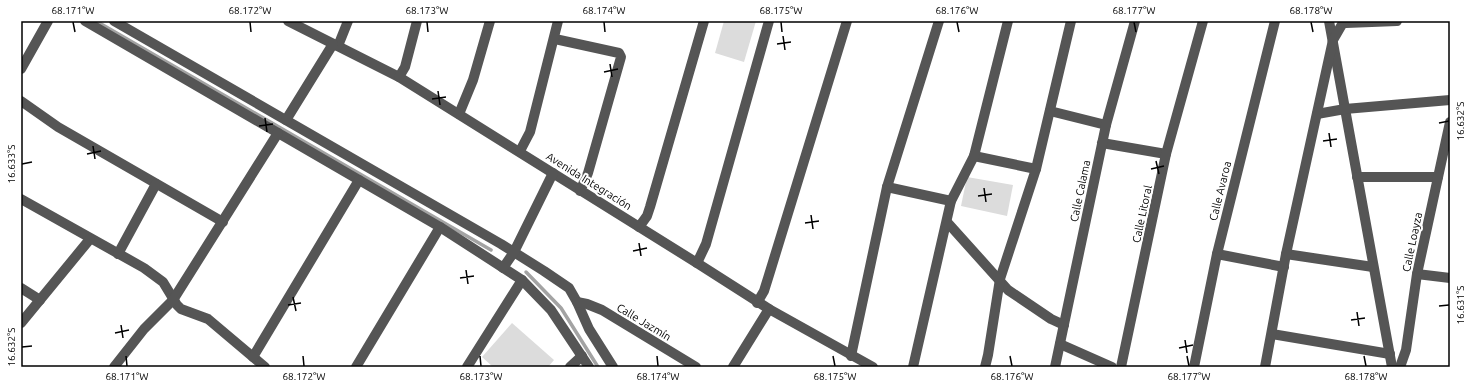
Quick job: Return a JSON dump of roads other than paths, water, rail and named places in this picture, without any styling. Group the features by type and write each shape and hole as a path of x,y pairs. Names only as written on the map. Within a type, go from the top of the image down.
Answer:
{"street":[{"path":"21,69 48,21"},
{"path":"85,21 440,227 522,280 551,310 589,367"},
{"path":"114,21 514,252 544,271 568,288 577,302 589,329 613,367"},
{"name":"Avenida Integración","path":"288,21 399,77 580,191 697,262 757,302 851,356 874,367"},
{"path":"286,120 336,45 348,21"},
{"path":"399,77 405,66 417,21"},
{"path":"459,114 473,80 490,21"},
{"path":"520,152 530,132 558,21"},
{"path":"639,227 647,216 650,207 704,21"},
{"path":"697,262 706,244 769,21"},
{"path":"757,302 764,291 847,21"},
{"path":"851,356 887,187 939,21"},
{"path":"913,367 951,201 974,156 1008,21"},
{"path":"985,367 1000,279 1036,169 1071,21"},
{"name":"Calle Calama","path":"1055,367 1102,143 1135,21"},
{"name":"Calle Litoral","path":"1121,367 1166,154 1203,21"},
{"name":"Calle Avaroa","path":"1194,367 1217,254 1275,21"},
{"path":"1329,21 1392,367"},
{"path":"1265,367 1286,254 1333,40 1344,21 1346,23 1397,21"},
{"path":"554,39 619,53 621,57 588,173 580,191"},
{"path":"1317,114 1345,109 1450,100"},
{"path":"21,101 58,127 223,222"},
{"path":"1050,111 1106,126"},
{"name":"Calle Loayza","path":"1400,367 1406,350 1417,274 1450,122"},
{"path":"114,367 144,329 172,300 223,222 278,133"},
{"path":"1102,143 1166,154"},
{"path":"974,156 1036,169"},
{"path":"503,268 514,252 553,173"},
{"path":"1357,177 1438,177"},
{"path":"253,357 359,180"},
{"path":"118,254 156,184"},
{"path":"887,187 951,201"},
{"path":"21,199 144,268 163,282 169,290 172,300 181,309 208,319 265,367"},
{"path":"947,222 1000,279 1008,290 1051,319 1064,325"},
{"path":"356,367 440,227"},
{"path":"21,324 90,238"},
{"path":"1217,254 1284,267"},
{"path":"1286,254 1373,266"},
{"path":"1417,274 1450,278"},
{"path":"470,366 522,280"},
{"path":"21,288 40,300"},
{"name":"Calle Jazmín","path":"577,302 602,310 696,367"},
{"path":"733,367 769,309"},
{"path":"1272,334 1390,354"},
{"path":"1060,344 1112,367"},
{"path":"570,367 582,356"}],"waterway":[{"path":"96,21 491,250"},
{"path":"526,272 561,308 598,367"}]}
